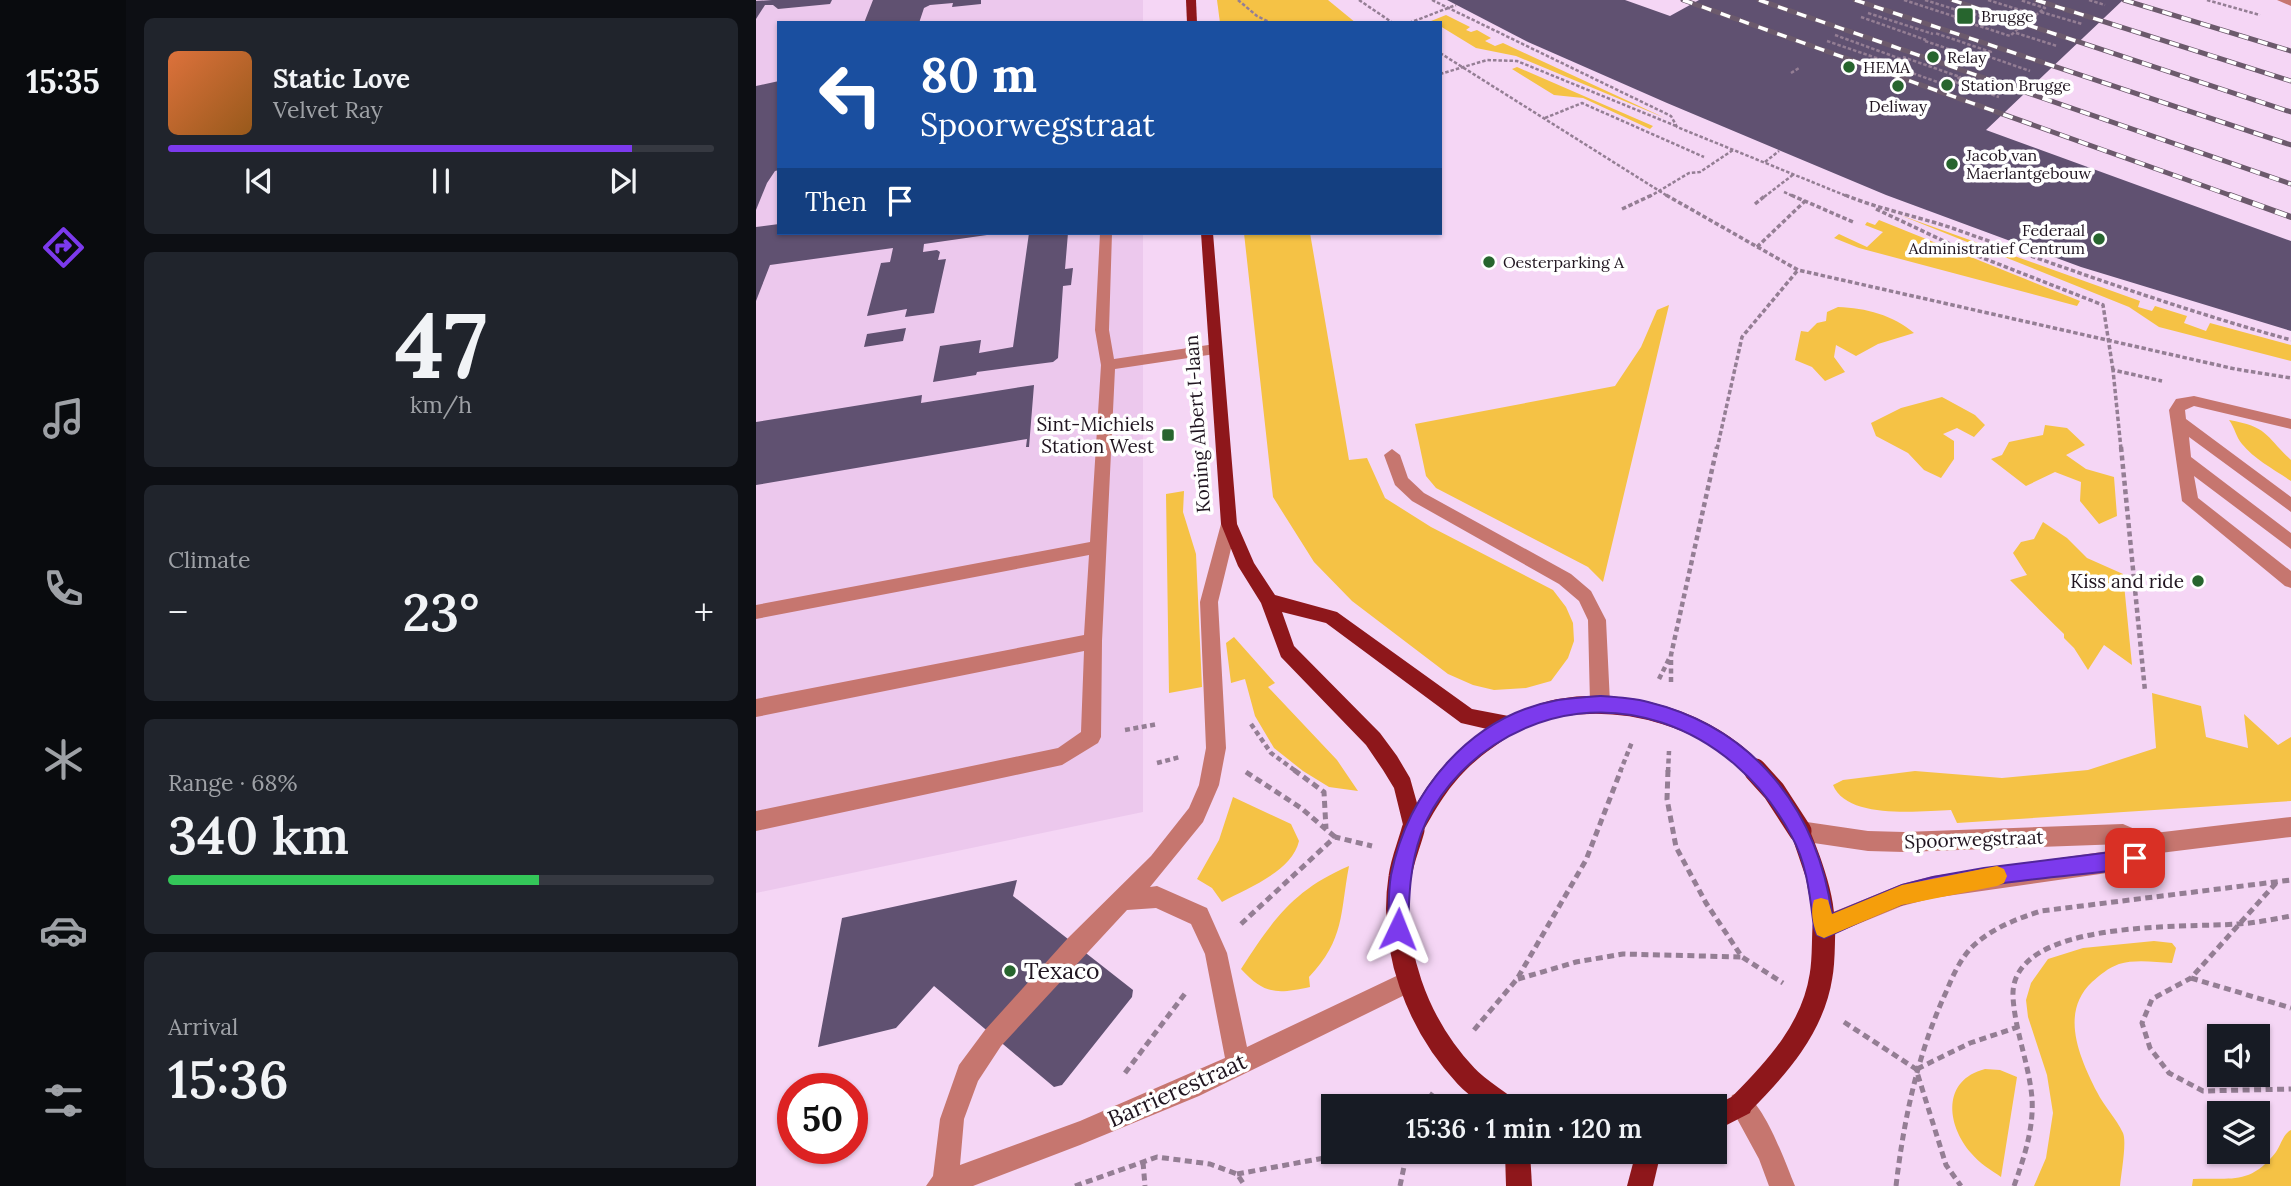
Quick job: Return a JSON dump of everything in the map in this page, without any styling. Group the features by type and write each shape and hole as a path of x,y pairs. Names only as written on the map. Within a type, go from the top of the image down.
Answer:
{"main road":[{"path":"1191,0 1192,21"},
{"name":"Koning Albert I-laan","path":"1207,235 1229,524 1247,566 1269,601 1287,651 1373,739 1390,763 1403,785 1413,830"},
{"path":"1269,601 1331,617 1468,717 1512,723"},
{"path":"1489,1094 1466,1076 1432,1031 1409,981 1398,929 1400,877 1413,830 1438,785 1472,750 1512,723 1556,708 1600,703 1648,709 1693,726 1735,751 1771,786 1800,831 1817,878 1824,928 1821,978 1805,1025 1778,1069 1741,1104 1727,1112"},
{"path":"1518,1164 1519,1186"},
{"path":"1640,1186 1645,1164"}],"street":[{"path":"2281,0 2291,3"},
{"path":"756,821 1062,756 1091,737 1097,547 1108,365 1102,330 1106,235"},
{"path":"1108,365 1215,349"},
{"path":"2291,424 2194,401 2181,403 2177,411 2190,500 2291,581"},
{"path":"2179,422 2291,506"},
{"path":"1392,455 1401,481 1418,497 1564,579 1585,596 1597,620 1600,703"},
{"path":"2185,460 2291,542"},
{"path":"942,1185 952,1119 968,1074 1003,1028 1076,946 1158,863 1196,815 1209,785 1216,748 1209,602 1229,524"},
{"path":"756,612 1097,547"},
{"path":"756,708 1093,641"},
{"name":"Spoorwegstraat","path":"1800,831 1868,841 2123,834 2146,844 2291,827"},
{"name":"Spoorwegstraat","path":"1824,928 1902,895 1984,878 2135,858 2146,844"},
{"path":"1123,899 1157,897 1199,916 1216,953 1238,1064"},
{"name":"Barrierestraat","path":"942,1185 1080,1133 1238,1064 1409,981"},
{"path":"1741,1104 1768,1151 1782,1186"}],"path":[{"path":"1238,0 1266,21"},
{"path":"1359,0 1389,21"},
{"path":"1432,0 1671,116 1677,127"},
{"path":"1904,0 2010,36 2020,29 1925,0"},
{"path":"1988,0 2036,15 2045,8 2020,0"},
{"path":"2090,0 2105,5"},
{"path":"2207,0 2267,17"},
{"path":"1414,21 1456,5"},
{"path":"2040,11 2082,24"},
{"path":"1861,18 1981,60 1991,52 1868,13"},
{"path":"2015,32 2057,46"},
{"path":"1827,41 1950,86 1960,77 1835,35"},
{"path":"1442,54 1660,191 1798,271 2235,369 2291,378"},
{"path":"1986,56 2030,71"},
{"path":"1442,73 1498,57 1517,61 1869,205 1965,251 2087,296 2103,305 2113,370 2145,691"},
{"path":"1791,73 1799,68"},
{"path":"1955,82 1999,97"},
{"path":"1545,119 1582,103 1704,157"},
{"path":"1622,209 1660,191 1689,173 1700,172 1734,149"},
{"path":"1765,162 1779,151"},
{"path":"1755,204 1794,174"},
{"path":"1784,192 1853,222"},
{"path":"1757,247 1805,201"},
{"path":"1869,205 1917,216 2184,310 2291,340"},
{"path":"1670,695 1671,655 1742,337 1798,271"},
{"path":"2113,370 2160,379 2181,403"},
{"path":"1654,689 1671,655"},
{"path":"1215,697 1239,691 1255,733 1271,753 1324,792 1326,830"},
{"path":"1633,737 1586,860 1517,979 1576,962 1623,954 1742,957 1706,903 1676,847 1667,799 1669,747"},
{"path":"1265,787 1301,808 1335,837"},
{"path":"1122,1078 1234,931 1303,869"},
{"path":"1896,1186 1916,1069 1941,1000 1964,956 1984,937 2006,923 2041,911 2291,880"},
{"path":"2277,882 2191,978 2152,999 2142,1023 2150,1048 2169,1073 2203,1091 2291,1089"},
{"path":"2014,1186 2028,1149 2032,1099 2025,1048 2018,1027 2013,995 2023,965 2039,953 2075,938 2154,926 2239,923 2291,916"},
{"path":"2191,978 2291,1007"},
{"path":"1916,1069 1970,1043 2018,1027"},
{"path":"1916,1069 1946,1165 1961,1186"},
{"path":"1075,1186 1157,1157 1198,1162 1237,1174 1321,1159"},
{"path":"1143,1162 1145,1186"},
{"path":"1400,1186 1405,1164"},
{"path":"1237,1174 1245,1186"}],"shaded area":[{"path":"756,0 1143,0 1143,21 777,21 777,235 1143,235 1143,812 756,893"},
{"path":"1217,0 1328,0 1354,21 1220,21"},
{"path":"1446,15 1470,27 1466,30 1477,30 1491,38 1485,41 1495,46 1503,43 1665,118 1516,56 1476,48 1442,27 1442,21 1431,21"},
{"path":"1517,67 1653,126 1650,129 1583,98 1554,95 1512,69"},
{"path":"1900,215 2140,301 2138,307 2152,311 2155,306 2187,316 2184,323 2206,331 2210,323 2291,345 2291,361 2159,327 2129,307"},
{"path":"1879,220 2080,301 2077,306 1859,248 1834,238 1839,234 1867,247 1883,232 1865,225 1867,222 1875,225"},
{"path":"1244,235 1310,235 1349,460 1367,458 1385,498 1431,527 1553,590 1566,607 1573,623 1574,641 1568,658 1551,681 1526,688 1494,690 1473,685 1448,674 1352,601 1314,562 1273,497"},
{"path":"1669,305 1603,582 1588,567 1436,488 1426,476 1415,424 1615,386 1641,347 1657,310"},
{"path":"1838,307 1879,314 1897,321 1914,333 1878,344 1856,356 1836,345 1834,357 1845,372 1825,381 1812,367 1795,360 1801,331 1808,332 1817,323 1826,321 1827,312"},
{"path":"1942,397 1975,415 1985,425 1974,437 1957,428 1943,434 1954,441 1954,459 1941,478 1924,470 1908,453 1876,436 1871,423 1901,408"},
{"path":"2229,420 2259,429 2271,439 2291,460 2291,481 2247,449"},
{"path":"2045,425 2067,428 2085,445 2066,455 2086,469 2114,477 2117,516 2099,524 2080,501 2081,482 2055,472 2026,486 1991,459 2002,455 2009,442 2043,435"},
{"path":"1184,491 1183,512 1196,554 1202,687 1169,693 1166,494"},
{"path":"2043,522 2067,538 2087,558 2123,574 2132,665 2104,645 2088,670 2064,638 2064,634 2010,580 2027,575 2013,553 2021,542 2034,539"},
{"path":"1234,637 1275,683 1268,687 1337,760 1358,791 1329,787 1274,748 1255,716 1245,679 1231,683 1226,643"},
{"path":"2152,693 2201,706 2206,737 2248,748 2244,714 2278,745 2291,737 2291,801 1957,823 1951,810 1904,812 1868,809 1841,796 1833,785 1843,780 1915,771 2002,778 2088,770 2156,748"},
{"path":"1233,797 1291,824 1299,841 1288,862 1278,870 1256,885 1222,902 1212,888 1197,879 1219,840"},
{"path":"1349,866 1335,938 1321,963 1309,977 1310,987 1280,991 1257,984 1241,969 1274,921 1313,885"},
{"path":"2154,941 2172,943 2176,948 2172,963 2138,961 2115,966 2092,982 2076,1007 2076,1036 2084,1065 2124,1137 2120,1186 2034,1186 2046,1158 2053,1113 2047,1075 2028,1017 2026,1000 2031,983 2048,959 2083,948"},
{"path":"1985,1069 2000,1070 2017,1077 2001,1177 1971,1153 1963,1142 1953,1117 1952,1104 1961,1083"},
{"path":"2291,1130 2291,1186 2192,1186 2193,1179 2239,1178 2265,1164 2270,1164 2270,1159"}],"building":[{"path":"832,0 830,4 778,9 773,5 765,5 756,19 756,1"},
{"path":"873,0 981,0 981,4 952,7 953,3 930,5 924,8 920,21 865,21"},
{"name":"Jacob van Maerlantgebouw","path":"1447,0 1625,0 1670,16 1699,0 2123,0 1986,130 2291,241 2291,331 2081,267 1886,195 1528,42"},
{"path":"777,81 777,170 767,183 756,210 756,86"},
{"path":"777,224 777,235 987,235 924,244 923,252 937,250 940,252 938,260 946,259 934,313 905,317 907,309 867,316 881,263 890,262 893,248 770,265 756,301 756,227"},
{"path":"1029,235 1068,235 1065,269 1073,268 1071,285 1063,286 1058,358 1053,362 977,372 976,375 933,382 940,346 981,340 979,353 1013,347"},
{"path":"906,328 903,341 864,347 867,334"},
{"path":"1034,385 1029,447 1026,447 1027,439 756,485 756,422 922,395 921,403"},
{"path":"1017,880 1013,896 1133,990 1132,997 1062,1085 1054,1087 934,986 896,1028 818,1047 842,918"}],"railway":[{"path":"1683,0 2235,197"},
{"path":"1759,0 2291,184"},
{"path":"1855,0 2291,145"},
{"path":"1952,0 2291,112"},
{"path":"2036,0 2291,81"},
{"path":"2124,0 2291,51"},
{"path":"2230,195 2291,217"}],"slow traffic":[{"path":"1821,908 1824,928 1902,895 1997,876"}],"place":[{"name":"Brugge","path":"1965,16"},
{"name":"Relay","path":"1933,57"},
{"name":"HEMA","path":"1849,67"},
{"name":"Station Brugge","path":"1947,85"},
{"name":"Deliway","path":"1898,86"},
{"name":"Jacob van Maerlantgebouw","path":"1952,164"},
{"name":"Federaal Administratief Centrum","path":"2099,239"},
{"name":"Oesterparking A","path":"1489,262"},
{"name":"Sint-Michiels Station West","path":"1168,435"},
{"name":"Kiss and ride","path":"2198,581"},
{"name":"Texaco","path":"1010,971"}],"route":[{"path":"1398,929 1400,877 1413,830 1438,785 1472,750 1512,723 1556,708 1600,703 1648,709 1693,726 1735,751 1771,786 1800,831 1817,878 1824,928 1902,895 1933,887 2135,858"}]}
